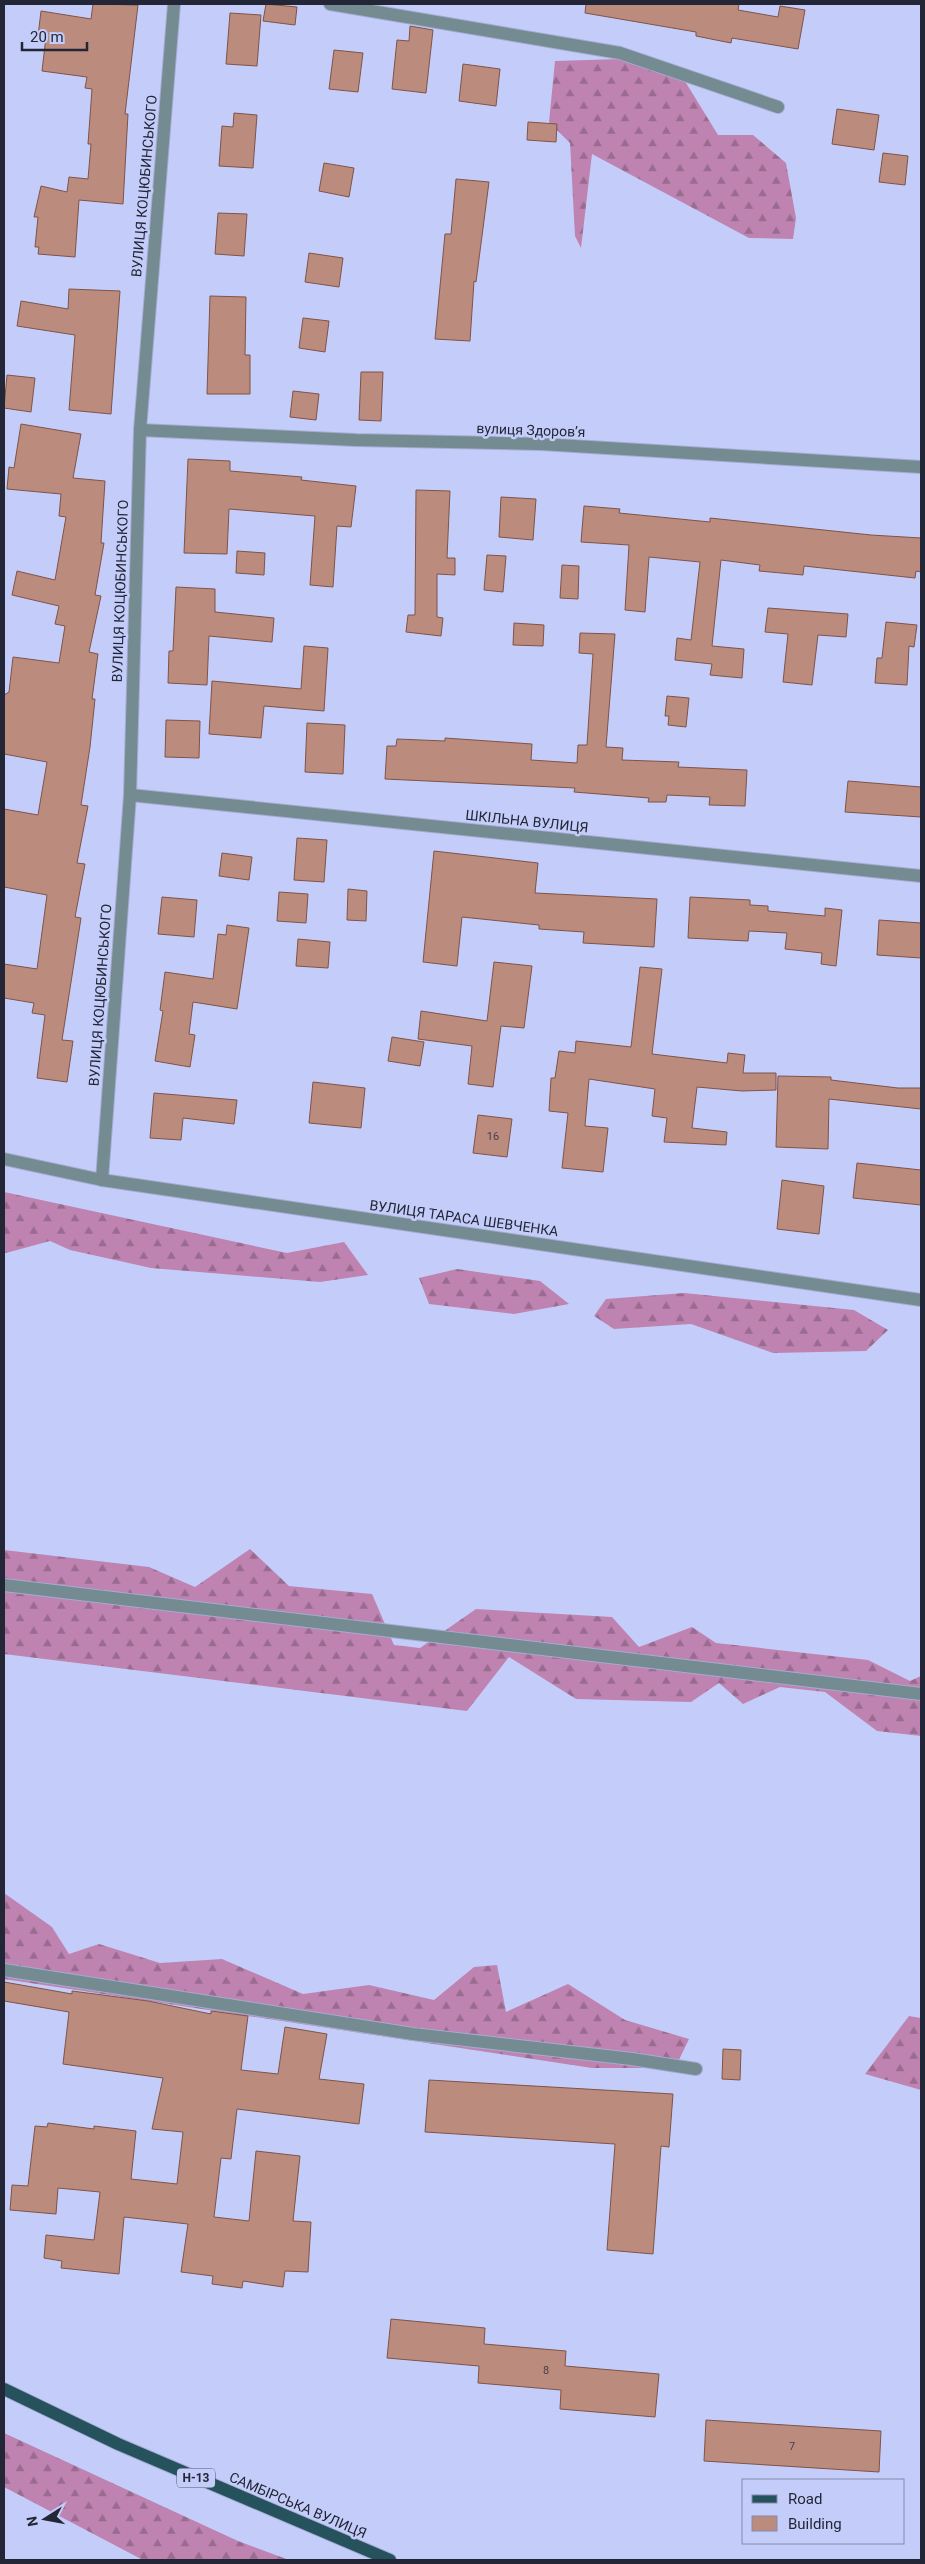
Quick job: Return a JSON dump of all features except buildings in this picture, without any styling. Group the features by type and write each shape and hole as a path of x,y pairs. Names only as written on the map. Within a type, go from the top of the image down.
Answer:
{"main road":[{"name":"САМБІРСЬКА ВУЛИЦЯ","path":"4,2389 118,2444 390,2560"}],"street":[{"name":"ВУЛИЦЯ КОЦЮБИНСЬКОГО","path":"102,1180 130,796 140,430 174,4"},
{"path":"330,4 620,54 778,107"},
{"name":"вулиця Здоровʼя","path":"140,430 356,440 541,444 921,467"},
{"name":"ШКІЛЬНА ВУЛИЦЯ","path":"130,796 921,876"},
{"name":"ВУЛИЦЯ ТАРАСА ШЕВЧЕНКА","path":"4,1159 102,1180 921,1300"},
{"path":"4,1585 921,1694"},
{"path":"4,1970 413,2034 632,2059 696,2069"}],"green space":[{"path":"619,59 683,78 718,135 753,135 786,163 796,218 793,239 749,238 592,154 581,248 575,236 570,143 549,122 555,61"},
{"path":"4,1192 287,1253 344,1242 368,1275 320,1282 151,1268 70,1250 50,1241 4,1253"},
{"path":"457,1269 540,1281 569,1304 514,1314 429,1304 419,1278"},
{"path":"684,1293 854,1310 888,1330 866,1351 773,1353 691,1324 614,1329 594,1316 606,1299"},
{"path":"250,1549 289,1586 372,1594 394,1645 420,1648 476,1609 612,1617 639,1647 692,1627 716,1643 868,1660 910,1681 921,1676 921,1736 877,1731 825,1692 780,1687 743,1704 719,1683 691,1702 576,1699 509,1657 467,1711 4,1654 4,1550 149,1567 195,1587"},
{"path":"4,1893 52,1927 69,1954 99,1944 160,1963 222,1959 303,1994 369,1985 434,2000 474,1967 497,1965 506,2012 568,1984 625,2020 689,2039 675,2068 592,2068 4,1979"},
{"path":"909,2016 921,2018 921,2090 865,2074"},
{"path":"4,2433 238,2541 289,2560 143,2560 4,2487"}]}
